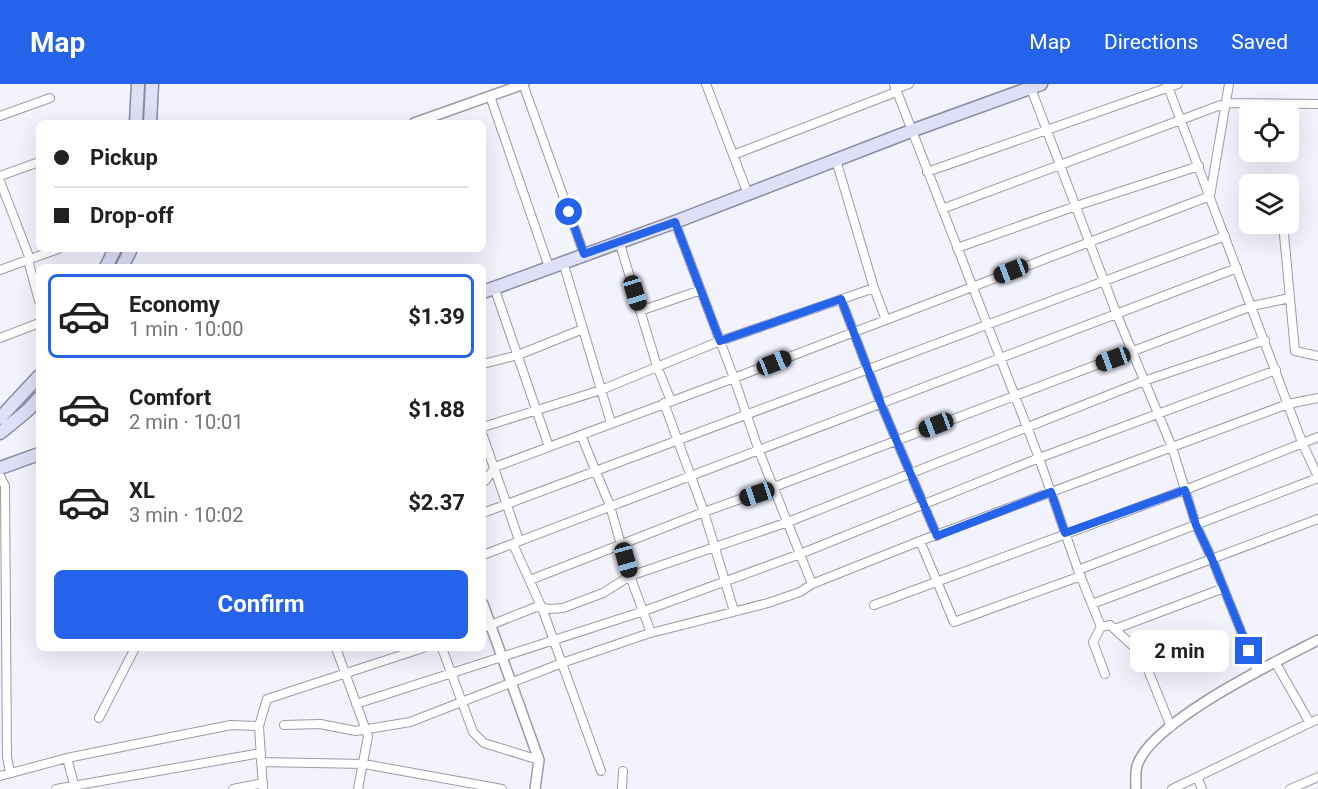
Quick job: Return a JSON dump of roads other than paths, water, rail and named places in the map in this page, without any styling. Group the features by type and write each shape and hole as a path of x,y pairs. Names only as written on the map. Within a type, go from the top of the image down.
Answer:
{"main road":[{"path":"136,120 138,84"},
{"path":"150,120 152,84"},
{"path":"489,290 675,222 1033,85"},
{"path":"0,418 36,379"},
{"path":"0,433 36,401"},
{"path":"0,468 36,455"}],"street":[{"path":"422,120 494,91 523,84 584,254"},
{"path":"706,84 748,194"},
{"path":"733,155 909,84"},
{"path":"927,172 1168,85 1178,84"},
{"path":"1210,195 1229,84"},
{"path":"1033,85 1046,129 1117,315 1172,447 1196,525 1257,671"},
{"path":"920,540 954,622 1318,478 1302,442 1168,85"},
{"path":"895,88 1039,458 1079,573 1101,627"},
{"path":"494,91 549,267"},
{"path":"0,116 50,98"},
{"path":"942,209 1226,103 1318,104"},
{"path":"836,160 874,288 886,320"},
{"path":"0,176 36,163"},
{"path":"957,248 1199,166"},
{"path":"0,181 29,259 36,288"},
{"path":"486,480 495,467 1210,195"},
{"path":"675,222 759,451 812,584"},
{"path":"1284,234 1295,351 1318,356"},
{"path":"486,512 1225,236"},
{"path":"619,241 679,441 716,548 734,611"},
{"path":"0,270 49,252"},
{"path":"563,262 611,423"},
{"path":"486,554 1237,268"},
{"path":"486,426 601,390 720,341 874,288"},
{"path":"489,290 518,355 549,447"},
{"path":"640,311 701,290"},
{"path":"530,580 704,512 1252,306 1290,298"},
{"path":"841,299 881,404 937,536"},
{"path":"0,338 36,324"},
{"path":"486,363 518,355 583,329"},
{"path":"535,789 539,760 502,657 487,626 536,607 564,608 603,593 630,576 788,522 1144,381 1265,340"},
{"path":"356,704 644,611 800,554 1039,458 1276,370"},
{"path":"284,724 320,724 366,731 410,722 562,663 651,633 768,603 800,592 812,584 920,540 937,536 1288,404 1318,398"},
{"path":"581,435 610,506 630,576 651,633"},
{"path":"874,605 1185,490 1318,437"},
{"path":"486,448 495,467 516,542 554,639 601,771"},
{"path":"0,476 5,486 4,737 10,773"},
{"path":"1092,604 1318,519"},
{"path":"1115,629 1224,588"},
{"path":"1105,674 1093,642 1101,627 1110,625 1134,647 1148,670 1171,726"},
{"path":"1136,789 1137,765 1146,751 1171,726 1257,671 1318,640"},
{"path":"99,718 133,651"},
{"path":"337,651 368,736 358,789"},
{"path":"233,789 263,786 259,726 267,699 414,651"},
{"path":"443,651 473,732 484,743 539,760"},
{"path":"1275,662 1310,723"},
{"path":"1172,789 1318,719"},
{"path":"0,776 67,758 231,725 259,726"},
{"path":"56,789 261,757 364,764 502,789"},
{"path":"67,758 75,787"},
{"path":"622,789 623,771"},
{"path":"1197,777 1202,789"},
{"path":"1290,789 1318,777"}]}
